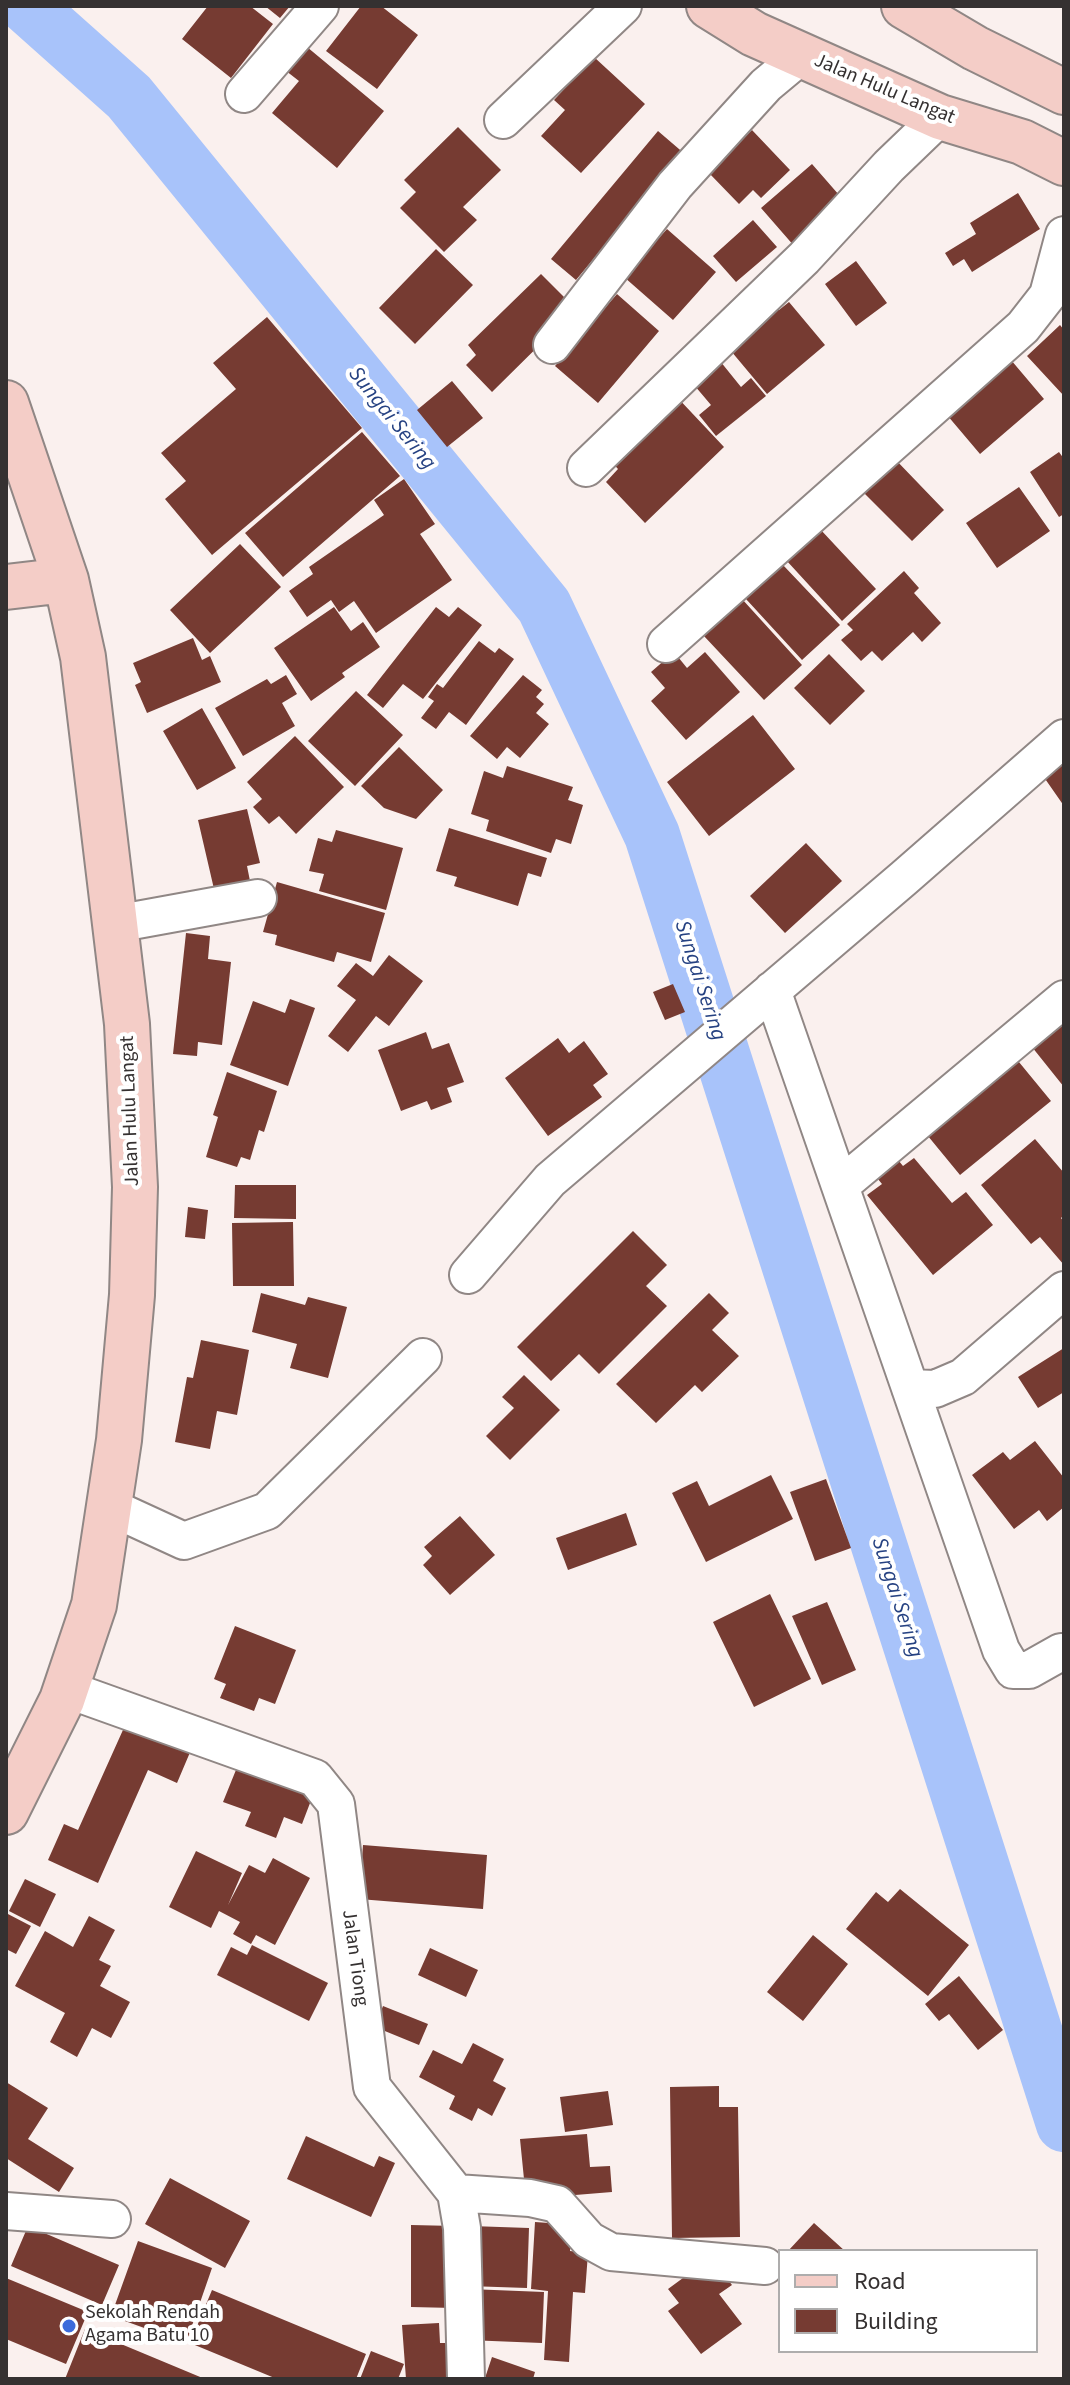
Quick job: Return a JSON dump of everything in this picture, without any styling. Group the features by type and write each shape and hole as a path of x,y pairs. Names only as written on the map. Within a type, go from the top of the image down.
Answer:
{"main road":[{"name":"Jalan Hulu Langat","path":"709,6 754,34 940,117 1022,142 1064,163"},
{"path":"904,6 975,48 1064,92"},
{"name":"Jalan Hulu Langat","path":"6,403 66,580 83,657 127,1024 135,1187 132,1295 119,1440 94,1605 66,1689 6,1812"},
{"path":"6,587 66,580"}],"street":[{"path":"244,94 320,6"},
{"path":"503,120 623,6"},
{"path":"552,345 675,185 766,85 802,55"},
{"path":"586,468 804,258 889,166 940,117"},
{"path":"666,644 1023,327 1048,295 1064,235"},
{"path":"468,1275 550,1180 1064,738"},
{"path":"115,924 258,898"},
{"path":"765,996 840,1186 1001,1650 1013,1670 1029,1670 1061,1652"},
{"path":"840,1186 1064,999"},
{"path":"910,1388 935,1389 963,1377 1064,1290"},
{"path":"110,1507 184,1541 267,1511 423,1357"},
{"name":"Jalan Tiong","path":"66,1689 315,1778 336,1804 372,2087 456,2193 462,2228 466,2379"},
{"path":"456,2193 530,2198 557,2204 589,2240 611,2252 765,2266"},
{"path":"6,2211 112,2219"}],"building":[{"path":"208,6 250,6 273,24 231,78 182,39"},
{"path":"265,6 290,6 280,18"},
{"path":"361,6 381,6 418,35 377,89 326,51"},
{"path":"301,42 384,111 337,168 272,113 299,81 281,67"},
{"path":"594,57 645,104 581,173 541,136 565,110 554,100"},
{"path":"458,127 501,170 463,207 477,220 444,252 400,208 416,192 404,180"},
{"path":"752,130 790,170 761,198 753,190 739,204 708,172"},
{"path":"658,131 693,161 624,222 576,280 551,259"},
{"path":"812,164 846,203 795,247 761,208"},
{"path":"1018,193 1040,229 972,272 964,259 953,266 945,253 976,234 970,223"},
{"path":"753,220 777,247 736,282 713,256"},
{"path":"667,229 716,272 673,320 624,277"},
{"path":"436,249 473,285 415,344 379,308"},
{"path":"856,261 887,303 856,326 825,284"},
{"path":"541,274 576,309 492,392 466,365 476,355 468,345"},
{"path":"617,294 659,331 598,403 555,366"},
{"path":"771,300 779,310 789,302 825,345 767,394 731,351"},
{"path":"267,317 362,428 212,555 165,499 186,481 161,453 236,389 213,363"},
{"path":"1060,325 1064,330 1064,396 1027,356"},
{"path":"716,356 741,387 751,378 766,396 716,436 699,415 711,405 689,379"},
{"path":"1011,360 1044,399 980,454 947,415"},
{"path":"452,381 483,418 447,447 417,410"},
{"path":"675,395 724,447 645,523 606,482 618,469 608,458"},
{"path":"362,432 400,476 283,577 245,533"},
{"path":"1059,452 1064,459 1064,514 1059,517 1030,472"},
{"path":"893,457 944,510 912,541 860,489"},
{"path":"404,479 435,524 420,534 452,580 376,633 354,601 339,612 331,600 307,617 289,591 313,574 309,567 384,515 374,500"},
{"path":"1019,487 1050,531 997,568 966,523"},
{"path":"820,529 876,589 842,621 786,560"},
{"path":"240,544 281,587 210,653 170,610"},
{"path":"783,565 840,625 802,660 746,599"},
{"path":"904,571 919,588 914,593 941,623 922,642 913,632 882,661 872,651 861,661 841,640 853,630 847,624"},
{"path":"742,599 802,665 764,700 703,635"},
{"path":"334,607 351,631 363,622 380,647 342,673 345,677 311,701 274,648"},
{"path":"436,607 449,617 458,607 482,625 423,699 403,684 383,708 367,695"},
{"path":"193,638 202,660 210,656 221,682 147,713 135,685 141,682 133,663"},
{"path":"479,641 495,653 499,648 514,659 466,725 449,712 436,729 421,718 434,701 428,697 437,684 443,688"},
{"path":"674,652 687,668 705,652 740,692 686,740 651,701 665,688 651,672"},
{"path":"829,654 865,691 830,725 794,688"},
{"path":"286,675 297,694 282,703 295,726 243,756 215,708 267,679 271,684"},
{"path":"523,675 542,690 536,697 544,704 536,713 549,724 520,758 507,747 497,759 470,736"},
{"path":"356,691 403,735 355,786 308,741"},
{"path":"202,708 236,768 197,790 163,731"},
{"path":"753,715 795,769 709,836 667,782"},
{"path":"295,736 344,787 296,834 279,816 269,824 253,807 262,799 247,782"},
{"path":"399,747 443,790 416,819 384,808 361,786"},
{"path":"1064,757 1064,806 1041,773"},
{"path":"507,766 573,787 568,800 583,805 571,844 556,839 551,853 486,831 489,820 471,814 484,771 503,778"},
{"path":"247,809 260,863 247,866 250,881 214,889 198,820"},
{"path":"449,828 547,858 541,877 528,873 518,906 454,886 457,877 436,871"},
{"path":"336,830 403,848 386,910 319,891 324,874 309,871 318,838 332,842"},
{"path":"806,843 842,881 785,933 750,896"},
{"path":"277,882 385,913 371,962 337,952 334,962 275,945 277,935 263,932"},
{"path":"186,933 210,936 208,959 231,962 222,1045 198,1042 197,1056 173,1054"},
{"path":"389,955 423,981 389,1026 376,1016 348,1052 328,1036 356,1000 337,986 356,963 373,976"},
{"path":"673,984 685,1012 665,1020 653,992"},
{"path":"290,999 315,1008 288,1086 230,1065 253,1001 285,1013"},
{"path":"1058,1018 1064,1025 1064,1087 1028,1042"},
{"path":"426,1032 432,1049 449,1043 464,1082 447,1088 452,1102 431,1110 427,1101 401,1111 378,1050"},
{"path":"558,1038 569,1053 584,1041 608,1074 593,1085 602,1097 548,1136 505,1078"},
{"path":"1014,1056 1051,1101 960,1175 923,1130"},
{"path":"227,1072 277,1091 264,1132 259,1130 250,1160 241,1157 237,1167 206,1157 218,1117 213,1115"},
{"path":"1035,1139 1064,1173 1064,1215 1061,1218 1064,1222 1064,1265 1040,1237 1031,1244 981,1185"},
{"path":"894,1155 903,1166 914,1158 952,1203 966,1192 993,1225 933,1275 867,1195 882,1184 873,1173"},
{"path":"235,1185 296,1185 296,1219 234,1218"},
{"path":"188,1207 208,1210 205,1239 185,1237"},
{"path":"293,1222 294,1286 233,1286 232,1223"},
{"path":"633,1231 667,1265 646,1286 667,1306 599,1374 579,1354 551,1381 517,1347"},
{"path":"261,1293 305,1305 308,1297 347,1307 328,1378 290,1368 297,1344 252,1332"},
{"path":"709,1293 729,1313 712,1330 739,1356 702,1392 695,1385 656,1423 616,1384"},
{"path":"201,1340 249,1350 237,1415 217,1411 210,1449 175,1442 187,1377 193,1378"},
{"path":"1064,1348 1064,1392 1038,1408 1018,1377"},
{"path":"524,1375 560,1410 510,1460 486,1436 514,1408 502,1397"},
{"path":"1035,1441 1064,1478 1064,1507 1047,1521 1039,1510 1014,1529 972,1475 1003,1452 1010,1460"},
{"path":"771,1475 793,1519 706,1562 672,1493 697,1481 709,1506"},
{"path":"826,1479 851,1548 815,1561 790,1492"},
{"path":"626,1513 637,1545 568,1570 556,1538"},
{"path":"460,1516 495,1555 450,1595 423,1565 432,1556 424,1547"},
{"path":"770,1594 811,1679 754,1707 713,1622"},
{"path":"827,1602 856,1670 822,1685 792,1616"},
{"path":"235,1626 296,1650 275,1704 259,1698 254,1711 220,1698 226,1684 214,1679"},
{"path":"127,1721 191,1750 177,1783 148,1770 98,1883 48,1860 64,1824 78,1830"},
{"path":"240,1760 315,1790 302,1824 284,1817 276,1838 245,1826 251,1812 223,1802"},
{"path":"363,1845 487,1855 483,1909 359,1899"},
{"path":"196,1851 242,1873 228,1905 249,1865 265,1873 273,1858 310,1878 275,1945 256,1935 251,1944 233,1934 240,1922 219,1911 211,1928 169,1907"},
{"path":"25,1879 56,1894 40,1927 9,1911"},
{"path":"900,1889 969,1945 928,1996 846,1929 876,1892 888,1902"},
{"path":"6,1913 31,1926 16,1954 6,1949"},
{"path":"89,1916 115,1930 99,1960 111,1966 100,1986 130,2002 111,2038 92,2028 77,2057 50,2042 65,2013 15,1986 45,1931 73,1947"},
{"path":"813,1935 848,1964 803,2021 767,1992"},
{"path":"252,1945 328,1983 309,2021 217,1975 231,1947 247,1955"},
{"path":"430,1948 478,1970 466,1997 418,1975"},
{"path":"959,1976 1003,2030 978,2050 949,2014 939,2021 925,2004"},
{"path":"383,2006 428,2024 419,2045 375,2027"},
{"path":"473,2043 504,2059 493,2081 506,2088 492,2116 478,2108 472,2121 449,2109 455,2096 419,2077 433,2050 462,2064"},
{"path":"6,2082 48,2108 28,2139 74,2168 59,2192 6,2158"},
{"path":"719,2086 719,2107 738,2107 740,2237 672,2238 670,2087"},
{"path":"608,2091 613,2125 565,2132 560,2097"},
{"path":"587,2134 590,2167 610,2166 612,2192 563,2196 562,2186 525,2189 520,2139"},
{"path":"306,2136 374,2167 379,2156 395,2163 371,2217 287,2179"},
{"path":"170,2178 250,2221 225,2268 145,2224"},
{"path":"535,2222 563,2224 571,2237 570,2251 588,2253 585,2293 573,2292 569,2362 544,2360 548,2291 531,2289"},
{"path":"814,2223 843,2249 790,2249"},
{"path":"411,2225 455,2226 454,2308 411,2307"},
{"path":"28,2226 119,2265 102,2305 11,2266"},
{"path":"471,2226 529,2228 527,2288 468,2286"},
{"path":"138,2241 212,2268 186,2343 111,2316"},
{"path":"698,2267 718,2267 732,2285 719,2294 742,2324 701,2354 668,2311 679,2303 668,2289"},
{"path":"6,2278 88,2312 66,2364 6,2339"},
{"path":"469,2289 544,2292 542,2343 467,2340"},
{"path":"212,2290 366,2354 356,2379 277,2379 190,2343"},
{"path":"439,2323 440,2343 450,2343 453,2379 406,2379 402,2325"},
{"path":"85,2329 205,2379 65,2379"},
{"path":"371,2351 404,2364 398,2379 360,2379"},
{"path":"492,2357 535,2372 533,2379 475,2379 477,2375 485,2378"}],"waterway":[{"name":"Sungai Sering","path":"27,6 129,97 544,606 652,835 1064,2124"}],"place":[{"name":"Sekolah Rendah Agama Batu 10","path":"69,2326"}]}
